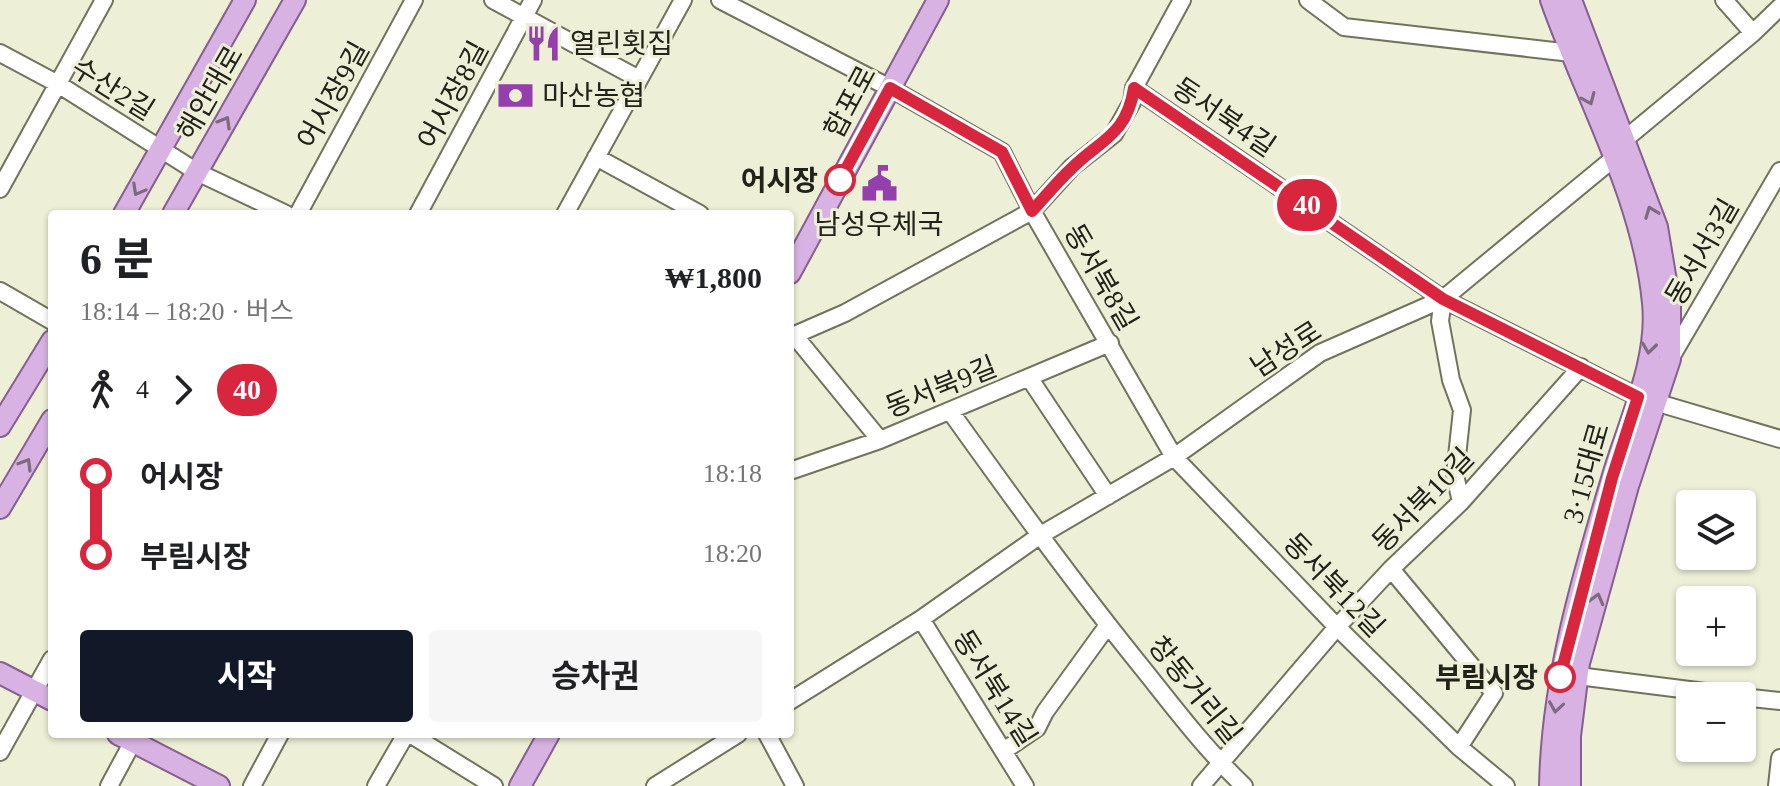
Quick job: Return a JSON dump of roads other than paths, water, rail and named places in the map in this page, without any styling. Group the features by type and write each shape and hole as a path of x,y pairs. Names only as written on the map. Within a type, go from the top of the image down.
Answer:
{"main road":[{"name":"해안대로","path":"126,210 245,0"},
{"name":"해안대로","path":"175,210 295,0"},
{"name":"합포로","path":"794,262 938,0"},
{"name":"3·15대로","path":"1550,786 1551,735 1564,656 1612,478 1647,400 1670,359 1670,305 1657,227 1570,53 1551,0"},
{"name":"3·15대로","path":"1570,786 1570,736 1578,676 1628,486 1647,400 1654,306 1643,238 1619,149 1592,54 1571,0"},
{"path":"0,426 48,348"},
{"path":"0,508 48,427"},
{"path":"0,673 43,696"},
{"path":"131,738 219,786"},
{"path":"520,786 547,738"}],"street":[{"path":"0,189 104,0"},
{"name":"어시장9길","path":"300,210 414,0"},
{"path":"493,0 639,79"},
{"name":"어시장8길","path":"420,210 533,0"},
{"path":"567,210 683,0"},
{"name":"동서북8길","path":"720,0 890,88 1002,152 1032,211 1174,457"},
{"path":"794,335 845,313 1032,211 1072,167 1114,134 1132,102 1134,88 1182,0"},
{"path":"1308,0 1344,27 1592,54"},
{"path":"1724,0 1753,33"},
{"name":"남성로","path":"794,698 921,619 1039,536 1174,457 1320,353 1443,299 1780,7"},
{"name":"수산2길","path":"0,53 58,84 197,172 278,210"},
{"name":"동서북4길","path":"1134,88 1443,299"},
{"path":"596,157 693,210"},
{"name":"동서서3길","path":"1670,359 1780,171"},
{"path":"0,291 48,319"},
{"path":"1461,502 1455,475 1462,410 1451,380 1440,321 1443,299 1647,400 1780,439"},
{"path":"794,338 880,440"},
{"name":"동서북9길","path":"794,470 880,440 1110,343"},
{"name":"동서북10길","path":"1201,786 1337,627 1391,569 1461,502 1581,367"},
{"path":"1030,379 1108,496"},
{"name":"창동거리길","path":"950,411 1039,536 1108,625 1219,763 1244,786"},
{"name":"동서북12길","path":"1174,457 1337,627 1459,747 1506,786"},
{"name":"동서북12길","path":"1391,569 1494,693 1459,747"},
{"name":"동서북14길","path":"921,619 1025,786"},
{"name":"창동거리길","path":"1005,750 1037,728 1045,712 1108,625"},
{"path":"0,752 43,696 48,675"},
{"path":"1578,676 1676,688"},
{"path":"1756,698 1780,701"},
{"path":"109,786 129,738"},
{"path":"252,786 278,738"},
{"path":"376,786 406,738"},
{"path":"415,738 494,786"},
{"path":"655,786 732,738"},
{"path":"769,738 795,786"},
{"path":"1777,786 1780,758"}],"place":[{"name":"열린횟집","path":"544,43"},
{"name":"마산농협","path":"516,95"},
{"name":"어시장","path":"840,180"},
{"name":"남성우체국","path":"879,184"},
{"name":"부림시장","path":"1560,677"}]}
